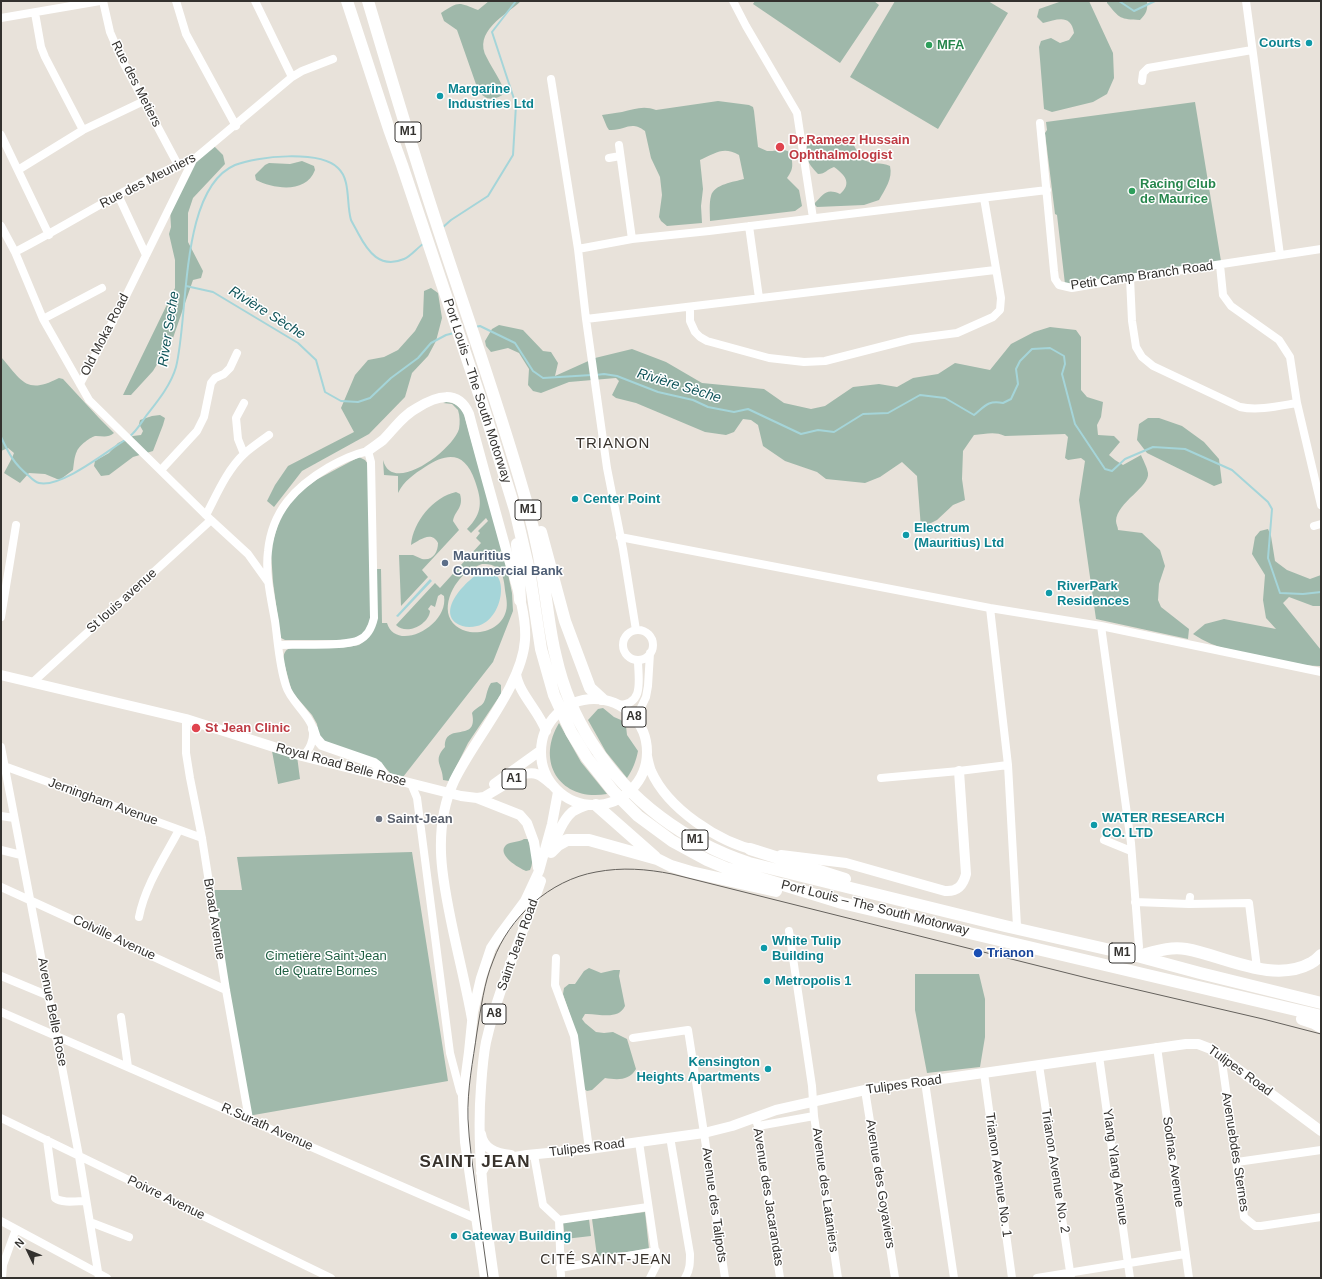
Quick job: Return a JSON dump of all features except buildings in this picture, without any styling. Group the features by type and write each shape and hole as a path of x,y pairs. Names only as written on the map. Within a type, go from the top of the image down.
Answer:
{"highway":[{"name":"Port Louis – The South Motorway","path":"368,1 436,223 512,456 535,536 555,655 570,700 587,735 599,754 633,794 662,819 680,831 716,850 767,868 922,904 1005,926 1134,956 1321,1003"},
{"name":"Port Louis – The South Motorway","path":"346,3 431,251 516,510 529,570 541,649 558,707 564,720 587,758 612,791 656,830 678,845 726,868 842,903 996,938 1321,1016"},
{"path":"512,456 533,504 554,575 565,621 590,688 602,699"},
{"path":"516,510 520,600"},
{"path":"591,805 658,859 671,866 809,899 842,903"},
{"path":"551,852 558,845 567,840 584,840 658,859"},
{"path":"750,849 854,882 914,899 922,904"},
{"path":"1134,956 1172,948 1186,949 1264,970 1289,970 1312,963 1321,955"},
{"path":"1134,972 1180,990 1296,1017 1321,1027"}],"main road":[{"path":"368,451 383,440 408,414 417,408 433,401 449,397 458,400 463,404 468,414 520,600 525,640 516,674 453,783 447,800 442,824 440,851 444,886 472,1019 463,1097 465,1142 485,1278"},
{"path":"516,674 519,684 540,717 546,731"},
{"name":"Royal Road Belle Rose","path":"1,675 186,719 302,756 454,795 474,798 520,815 524,819 534,842 541,872"},
{"name":"A8","path":"472,1019 475,999 491,948 498,936 525,901 568,818 577,809 591,805 609,803 621,798 631,790 639,780 645,768 647,756 646,741 642,728 632,715 619,705 602,699 578,701 568,706 554,717 546,731 540,751"},
{"path":"313,729 316,738 322,745 374,763 378,766 386,778"},
{"path":"540,751 542,764 554,788 566,798 576,803 591,805"},
{"name":"A1","path":"474,798 540,751"},
{"path":"647,756 650,769 666,794 680,809 698,823 721,837 750,849 846,864 951,892 959,888 964,882 966,874 959,771"},
{"name":"A1","path":"474,798 484,797 520,775 526,773 540,774 554,788"},
{"name":"A8","path":"541,872 552,824 554,788"},
{"name":"Saint Jean Road","path":"494,1278 481,1173 479,1117 482,1064 498,998 541,872"},
{"name":"Tulipes Road","path":"481,1173 486,1164 489,1162 531,1155 589,1149 704,1133 756,1122 776,1110 865,1090 1157,1047 1198,1044 1206,1046 1220,1055 1321,1131"},
{"path":"479,1117 481,1137 484,1144 489,1148 506,1155 531,1155"}],"street":[{"path":"1,18 100,1"},
{"name":"Rue des Metiers","path":"103,1 110,32 123,62 178,165"},
{"path":"176,1 186,34 236,126"},
{"path":"255,1 292,77"},
{"path":"733,1 746,26 797,112 813,218"},
{"path":"1246,1 1280,255"},
{"path":"35,13 41,47 45,57 82,130"},
{"path":"1142,81 1143,73 1148,68 1252,50"},
{"name":"Rue des Meuniers","path":"15,252 49,235 118,195 178,165 193,160 236,126 292,77 302,71 333,59"},
{"path":"551,79 578,249 586,319 607,468 636,630"},
{"path":"18,170 82,130 144,101"},
{"name":"Petit Camp Branch Road","path":"1040,123 1054,271 1055,279 1059,285 1072,288 1321,249"},
{"path":"1,135 49,235"},
{"path":"619,145 632,239"},
{"path":"609,158 620,156"},
{"name":"Old Moka Road","path":"193,160 80,384 89,400 208,517 248,554 269,582"},
{"path":"578,249 632,239 1046,190"},
{"path":"118,195 146,255"},
{"path":"690,306 690,321 695,332 707,341 769,358 804,362 825,361 911,339 957,333 993,316 1000,310 1001,298 995,270 984,198"},
{"path":"1,226 15,252 43,319 80,384"},
{"path":"749,226 759,298"},
{"path":"1220,265 1223,295 1231,306 1276,337 1285,347 1292,363 1297,403 1321,505"},
{"path":"586,319 995,270"},
{"path":"1130,278 1132,322 1136,347 1142,358 1153,366 1240,407 1251,409 1297,403"},
{"path":"43,319 102,288"},
{"path":"161,470 198,430 204,417 211,383 215,378 224,374 230,368 237,353"},
{"path":"244,403 236,418 238,439 244,454"},
{"name":"St louis avenue","path":"33,682 208,517 226,478 244,454 269,435"},
{"path":"278,645 352,643 364,637 373,624 372,484 371,462 368,451 351,455 318,474 306,482 286,501 279,513 267,553 269,582 279,658 286,687 290,697 307,718 313,729 309,749 302,756"},
{"path":"1,617 16,525"},
{"path":"620,537 990,608 1100,626 1321,672"},
{"path":"990,608 1008,765 1017,926"},
{"path":"1100,626 1131,851 1139,947 1134,956"},
{"path":"642,728 638,714 646,697 650,653 653,642 650,636 644,631 636,630 627,634 624,638 624,651 630,658 638,660 643,659 650,653"},
{"path":"619,705 626,705 633,701 637,696 639,688 638,660"},
{"name":"Broad Avenue","path":"186,719 186,753 202,838 226,990 249,1119"},
{"name":"Avenue Belle Rose","path":"1,746 79,1156 99,1276"},
{"path":"882,778 1008,765"},
{"name":"Jerningham Avenue","path":"4,766 202,838"},
{"path":"409,783 412,786 417,798 450,1053 463,1097"},
{"path":"1,816 14,818"},
{"path":"138,917 146,891 179,830"},
{"path":"1104,840 1131,851"},
{"path":"1,850 22,855"},
{"name":"Colville Avenue","path":"1,887 226,990"},
{"path":"1135,902 1190,901 1249,903 1257,968"},
{"name":"Avenue des Lataniers","path":"789,931 838,1278"},
{"path":"556,958 555,985 574,1036 589,1149"},
{"path":"1,976 49,996"},
{"name":"R.Surath Avenue","path":"1,1012 477,1219"},
{"path":"121,1017 128,1067"},
{"name":"Avenue des Talipots","path":"634,1038 688,1030 725,1278"},
{"name":"Sodnac Avenue","path":"1157,1047 1189,1278"},
{"name":"Avenuebdes Sternes","path":"1220,1055 1244,1217 1255,1226 1321,1217"},
{"name":"Ylang Ylang Avenue","path":"1099,1056 1130,1278"},
{"name":"Trianon Avenue No. 2","path":"1039,1065 1071,1275"},
{"name":"Trianon Avenue No. 1","path":"984,1073 1012,1278"},
{"path":"926,1082 954,1278"},
{"name":"Avenue des Goyaviers","path":"865,1090 895,1278"},
{"path":"756,1122 814,1116"},
{"name":"Poivre Avenue","path":"1,1118 331,1278"},
{"name":"Avenue des Jacarandas","path":"756,1122 780,1278"},
{"path":"670,1137 690,1254 690,1265 685,1278"},
{"path":"47,1140 54,1198 58,1201 66,1202 86,1201"},
{"path":"639,1142 656,1251 656,1264 650,1278"},
{"path":"1237,1162 1321,1150"},
{"path":"531,1155 543,1205 559,1220 561,1278"},
{"path":"559,1220 648,1207"},
{"path":"1,1221 99,1276 107,1278"},
{"path":"90,1222 129,1237"},
{"path":"2,1278 3,1265 16,1229"},
{"path":"560,1268 656,1251"},
{"path":"1037,1278 1071,1275 1185,1254"}],"green space":[{"path":"489,1 521,1 493,25 487,32 484,40 484,49 487,58 505,93 501,96 490,99 481,94 478,90 457,30 444,21 441,13 452,6 459,4 478,10"},
{"path":"755,1 874,1 879,5 840,63 753,4"},
{"name":"MFA","path":"895,1 988,1 1008,13 938,129 850,77"},
{"path":"1062,1 1089,1 1113,53 1114,78 1107,94 1093,102 1052,112 1044,109 1039,47 1041,41 1051,38 1060,43 1069,40 1074,33 1070,23 1067,20 1059,19 1043,23 1037,17 1039,9"},
{"path":"1107,1 1147,1 1147,9 1140,20 1128,19 1118,15 1107,3"},
{"path":"718,101 749,105 753,107 758,147 767,151 783,150 789,152 792,166 791,172 787,178 799,190 802,206 795,211 710,221 710,202 713,192 720,186 744,179 739,155 733,152 724,151 715,153 700,160 703,189 701,206 702,223 667,226 659,217 662,195 660,177 651,158 645,131 635,126 609,130 602,115 639,108 656,110"},
{"name":"Racing Club de Maurice","path":"1195,102 1221,261 1065,284 1045,133 1047,130 1046,122"},
{"path":"844,138 848,139 853,144 860,156 866,161 890,166 891,171 888,184 879,200 864,205 817,207 814,204 826,193 835,192 840,194 846,186 846,179 834,167 821,174 818,174 814,170 806,155 809,140 819,139 827,143"},
{"path":"212,144 223,155 225,164 193,198 188,213 188,242 203,271 201,278 193,280 173,338 153,371 131,395 123,395 175,288 175,260 169,234 171,227 170,209 195,158"},
{"path":"302,161 314,166 315,170 311,178 305,183 297,186 280,187 272,186 256,180 255,175 269,163 290,164"},
{"path":"431,288 438,293 442,318 436,341 428,356 412,373 405,397 369,434 302,471 274,507 267,501 275,485 288,466 354,432 341,408 355,375 368,360 384,357 398,350 415,331 423,316 424,291"},
{"path":"499,325 523,330 543,351 551,352 558,363 555,376 595,358 632,349 666,362 702,383 764,389 784,403 811,409 825,406 853,387 879,384 897,387 913,378 938,374 955,363 990,370 1011,344 1034,332 1050,327 1076,330 1081,337 1081,390 1087,397 1103,402 1101,417 1097,425 1098,435 1114,436 1120,442 1109,455 1123,465 1141,455 1148,473 1144,484 1127,501 1118,514 1116,521 1118,530 1142,533 1160,550 1165,566 1159,584 1158,600 1161,607 1189,629 1188,639 1096,619 1079,500 1085,461 1081,458 1068,460 1065,458 1068,437 1065,434 1005,436 990,433 974,435 963,451 962,479 965,500 953,505 937,520 921,528 917,476 902,462 880,477 865,483 826,479 817,472 785,461 763,446 758,425 751,420 743,419 734,432 726,435 705,432 636,403 616,398 612,395 619,381 616,378 569,382 541,393 533,391 528,385 529,369 519,353 508,348 491,352 486,346 485,341 492,329"},
{"path":"1,357 14,373 26,383 39,385 59,378 63,379 114,433 108,436 94,436 88,439 76,453 73,470 61,479 45,474 29,473 20,483 4,473 14,453 8,448 1,451"},
{"path":"449,402 455,404 464,414 507,569 512,593 513,611 493,662 403,777 391,774 383,765 325,744 319,737 317,724 312,715 292,692 283,659 285,652 292,648 348,647 359,645 363,642 377,615 377,569 381,569 382,623 387,623 392,632 400,636 410,636 431,626 438,617 443,607 444,596 441,594 438,596 435,607 431,605 428,609 430,611 429,616 422,624 411,629 401,628 396,625 435,583 440,588 481,543 476,538 480,533 478,531 488,521 486,518 471,533 467,529 476,518 480,506 475,481 466,464 461,460 448,457 433,462 417,472 406,481 398,493 398,476 384,475 383,460 389,470 398,473 409,472 435,458 446,448 459,429 460,420 458,410 452,404 443,403","holes":["482,564 490,564 497,568 501,573 507,600 506,611 501,621 492,628 481,632 468,632 456,626 451,620 448,613 448,605 457,582 468,571"]},
{"path":"160,415 165,418 153,451 133,457 109,475 101,476 94,466 95,461 109,453 118,443 133,436 141,435 143,431 139,424 140,420"},
{"path":"1148,418 1159,418 1182,426 1204,442 1219,459 1222,483 1214,486 1147,453 1137,440 1139,424"},
{"path":"359,457 365,460 368,464 371,618 366,630 360,636 349,640 285,640 281,638 280,634 273,582 271,553 272,544 280,518 295,496 316,480"},
{"path":"456,492 460,494 461,503 453,521 459,530 422,570 428,577 401,606 399,555 413,555 422,559 429,559 436,553 438,543 435,539 428,537 411,545 413,536 420,519 432,505 440,499"},
{"path":"1268,529 1271,536 1275,561 1287,570 1310,579 1321,575 1321,606 1313,606 1289,597 1283,603 1321,650 1320,666 1292,664 1237,652 1219,647 1193,634 1205,624 1224,619 1276,629 1266,618 1263,600 1265,575 1252,554 1255,537 1260,531"},
{"path":"497,682 501,685 501,694 468,743 449,781 443,780 439,756 445,747 446,739 450,735 466,731 471,728 473,722 472,713 484,702 491,683"},
{"path":"603,708 614,717 621,720 626,726 627,735 638,751 634,765 627,778 606,752 588,720 598,709"},
{"path":"559,723 581,762 607,794 591,795 577,792 565,786 557,776 552,765 550,752 552,738"},
{"path":"272,751 297,756 300,779 278,784"},
{"path":"528,839 532,858 530,870 526,871 510,861 504,853 506,845"},
{"name":"Cimetière Saint-Jean de Quatre Bornes","path":"412,852 448,1081 248,1116 212,890 242,890 237,857"},
{"path":"589,968 601,973 620,970 619,976 625,1006 622,1011 613,1015 585,1014 582,1019 596,1032 613,1032 627,1039 636,1069 626,1078 605,1078 592,1090 587,1091 584,1089 572,1021 563,994 564,988 569,984 575,984 584,971"},
{"path":"915,974 979,974 985,999 985,1037 980,1067 927,1073 915,1010"},
{"path":"645,1212 649,1249 597,1256 592,1219"},
{"path":"589,1219 591,1236 565,1239 563,1222"}],"water":[{"path":"484,570 493,572 498,577 501,585 501,595 498,605 486,622 477,626 466,627 456,623 451,617 450,609 453,601 471,579"},
{"path":"430,579 432,581 398,617 396,616"}],"waterway":[{"path":"442,228 451,220 488,196 513,155 516,105 492,32 516,1"},
{"path":"1119,1 1134,11 1155,1"},
{"path":"129,437 159,399 174,374 180,345 189,256 195,226 204,200 217,179 235,165 258,159 288,156 317,159 329,162 338,168 345,179 351,220 366,246 376,257 388,262 396,262 407,258 423,244"},
{"name":"Rivière Sèche","path":"186,286 213,292 298,343 316,360 325,392 341,401 358,402 370,398 391,378 418,358 431,343 446,335 454,333"},
{"name":"Rivière Sèche","path":"475,327 480,326 515,343 533,371 543,378 592,375"},
{"name":"Rivière Sèche","path":"596,375 604,374 617,376 658,392 693,400 708,407 734,412 748,409 801,434 818,430 834,432 863,414 888,413 920,395 945,398 974,415 990,403 1003,403 1011,399 1018,384 1016,369 1020,361 1032,349 1050,348 1064,356 1065,364 1062,374 1075,424 1105,469 1112,471 1125,459 1153,447 1185,449 1232,470 1268,502 1272,509 1268,558 1280,593 1303,594 1321,592"},
{"name":"River Seche","path":"1,437 9,454 16,463 32,479 39,483 48,483 71,475 125,440"}],"tram line":[{"path":"488,1278 471,1155 468,1119 468,1097 485,987 490,969 500,945 520,916 547,892 579,876 606,870 625,869 672,874 1091,979 1321,1034"}],"place":[{"name":"Courts","path":"1309,43"},
{"name":"MFA","path":"929,45"},
{"name":"Margarine Industries Ltd","path":"440,96"},
{"name":"Dr.Rameez Hussain Ophthalmologist","path":"780,147"},
{"name":"Racing Club de Maurice","path":"1132,191"},
{"name":"Center Point","path":"575,499"},
{"name":"Electrum (Mauritius) Ltd","path":"906,535"},
{"name":"Mauritius Commercial Bank","path":"445,563"},
{"name":"RiverPark Residences","path":"1049,593"},
{"name":"St Jean Clinic","path":"196,728"},
{"name":"Saint-Jean","path":"379,819"},
{"name":"WATER RESEARCH CO. LTD","path":"1094,825"},
{"name":"White Tulip Building","path":"764,948"},
{"name":"Trianon","path":"978,953"},
{"name":"Metropolis 1","path":"767,981"},
{"name":"Kensington Heights Apartments","path":"768,1069"},
{"name":"Gateway Building","path":"454,1236"}],"district":[{"name":"TRIANON","path":"613,444"},
{"name":"SAINT JEAN","path":"475,1162"},
{"name":"CITÉ SAINT-JEAN","path":"606,1260"}]}
